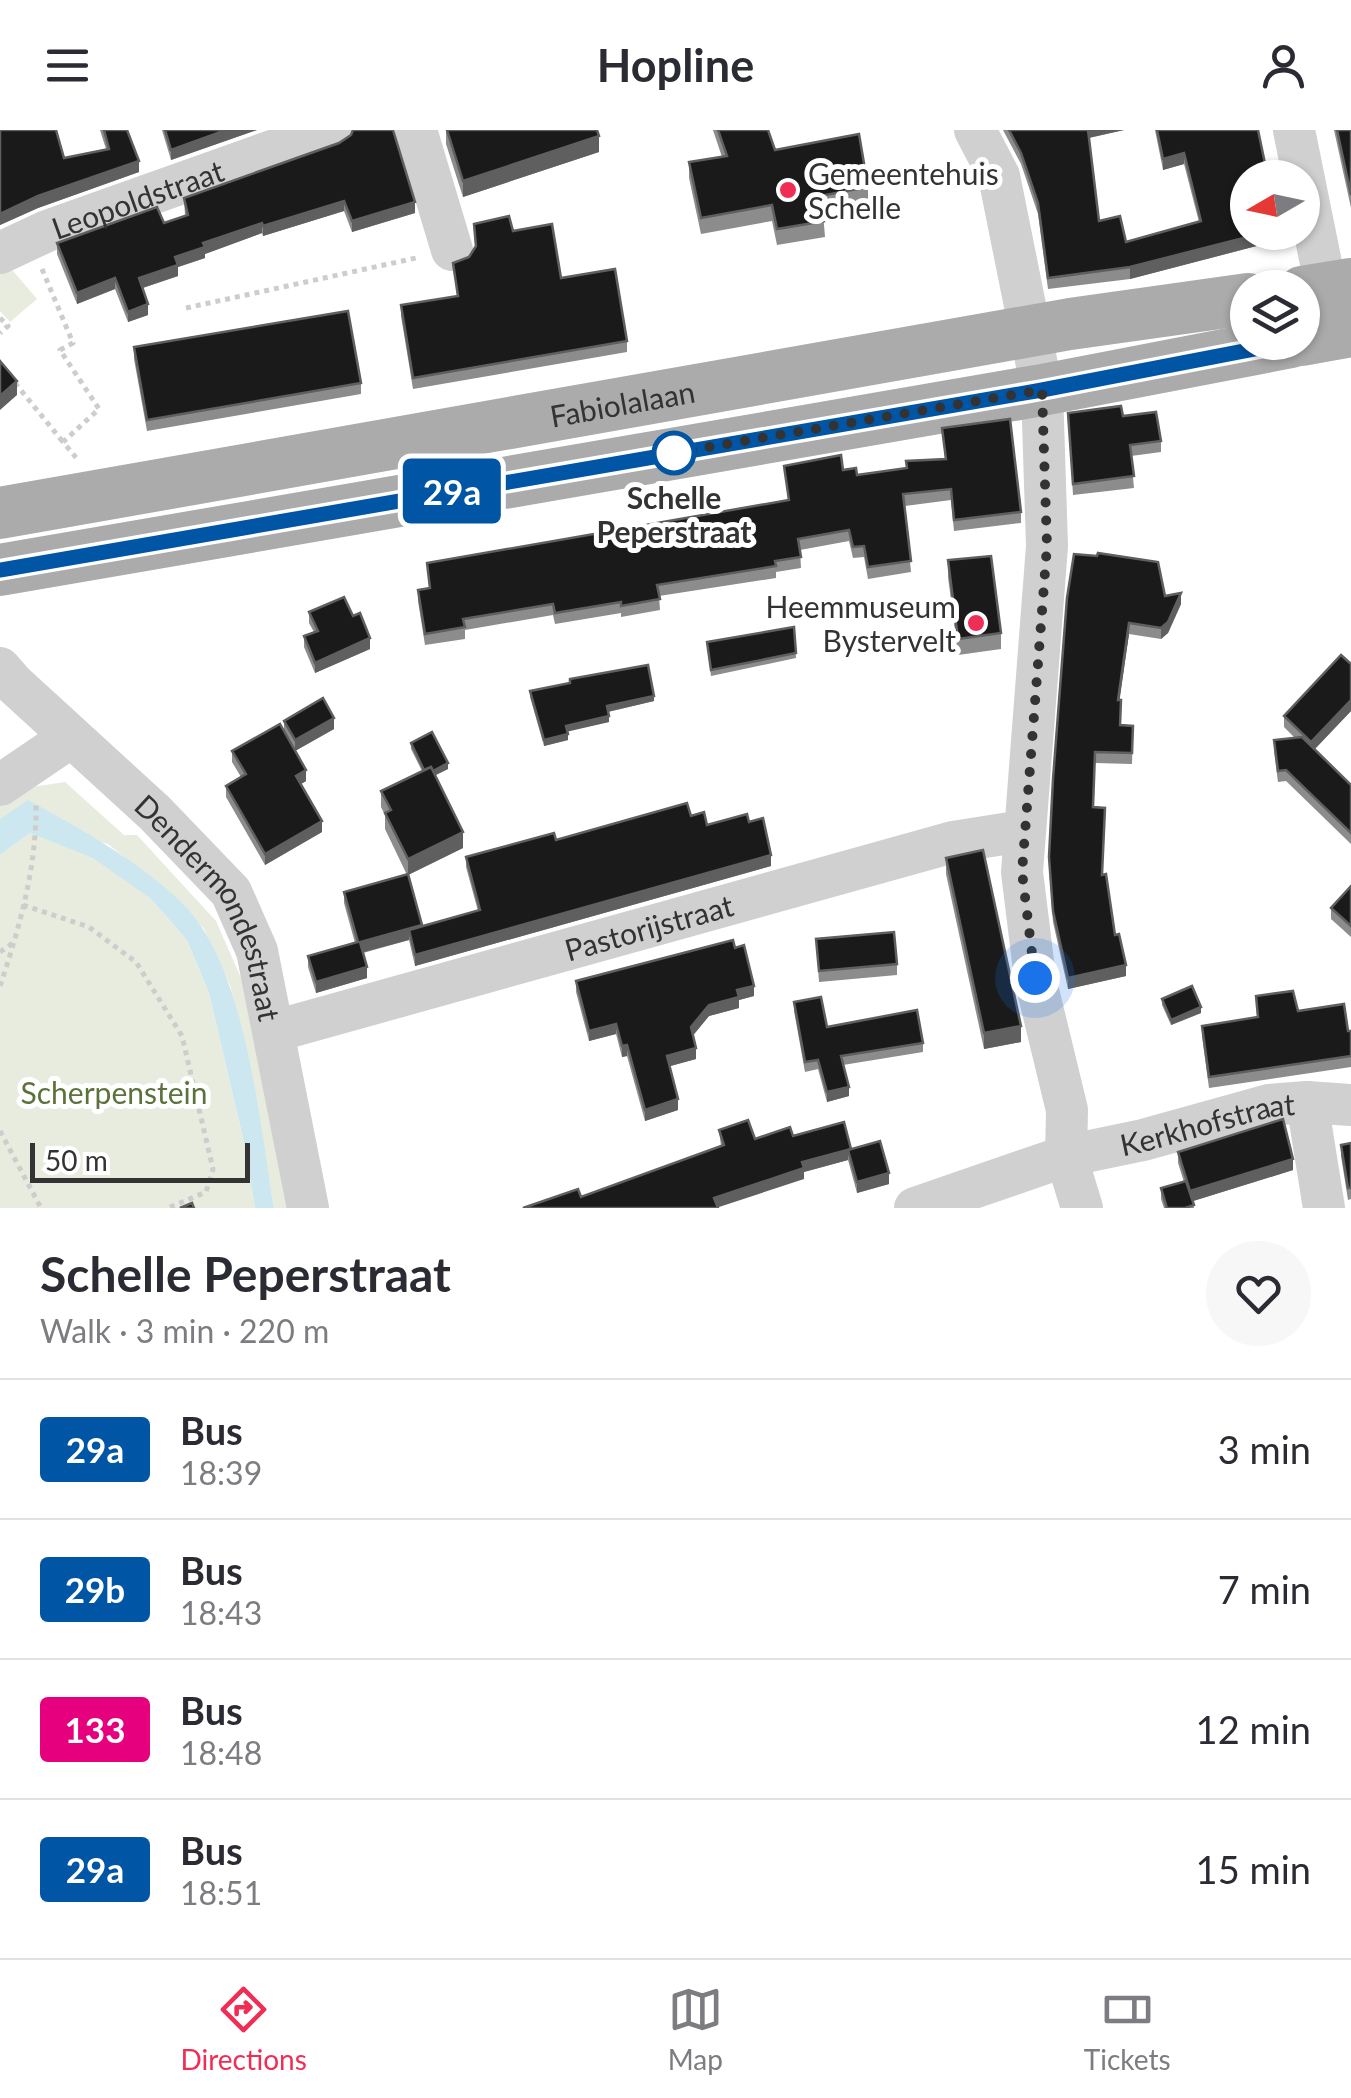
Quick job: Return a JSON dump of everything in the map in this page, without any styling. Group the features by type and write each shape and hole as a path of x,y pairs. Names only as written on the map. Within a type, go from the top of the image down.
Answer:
{"main road":[{"name":"Fabiolalaan","path":"0,513 1031,332 1230,303"},
{"name":"Fabiolalaan","path":"0,570 1042,390 1230,354"}],"street":[{"name":"Leopoldstraat","path":"9,245 331,130"},
{"path":"416,130 452,250"},
{"path":"975,130 1000,176 1042,390 1047,546 1022,872 1035,978 1067,1110 1066,1156 1082,1208"},
{"path":"1294,130 1332,299"},
{"name":"Dendermondestraat","path":"0,668 155,813 231,892 257,951 308,1208"},
{"path":"18,788 71,737"},
{"name":"Pastorijstraat","path":"275,1031 953,842 1023,831"},
{"path":"1307,1102 1324,1208"},
{"name":"Kerkhofstraat","path":"1066,1156 1143,1140 1269,1105 1351,1105"},
{"path":"915,1208 1066,1156"}],"path":[{"path":"9,245 73,343 60,350 99,409 63,442"},
{"path":"186,308 452,250"},
{"path":"0,318 8,326 0,334"},
{"path":"12,381 102,496"},
{"path":"0,986 15,941 37,846 18,788"},
{"path":"24,905 89,927 136,962 182,1036 212,1169 206,1192 168,1208"},
{"path":"0,952 15,941"},
{"path":"0,1131 41,1208"}],"green space":[{"path":"8,265 37,299 10,322 0,311 0,272"},
{"name":"Scherpenstein","path":"65,782 124,835 137,835 216,921 245,987 288,1208 274,1208 246,1050 230,985 204,929 183,904 108,844 0,819 0,802 18,789"},
{"name":"Scherpenstein","path":"30,833 93,857 151,899 187,940 209,993 255,1208 0,1208 0,855"}],"water":[{"path":"28,800 146,872 181,902 203,929 221,963 246,1046 274,1208 255,1208 209,993 187,940 151,899 93,858 30,833 0,855 0,819"}],"building":[{"path":"0,130 56,130 64,158 109,149 104,130 127,130 139,161 38,196 0,214"},
{"path":"165,130 226,130 171,150"},
{"path":"353,130 393,130 415,202 352,221 344,201 203,243 205,247 175,257 178,265 139,278 148,304 128,312 115,278 77,293 57,243 157,207 164,223 188,215 184,198 339,143"},
{"path":"447,130 597,130 599,136 463,181"},
{"path":"718,130 768,130 775,150 859,134 868,187 820,196 825,221 777,229 772,205 701,218 689,162 727,156"},
{"path":"1009,130 1088,130 1099,221 1120,216 1126,242 1201,221 1184,153 1163,159 1157,130 1258,130 1264,160 1230,160 1230,241 1130,267 1048,278 1038,203"},
{"path":"1337,130 1351,130 1351,195"},
{"path":"509,216 513,231 552,224 561,278 615,269 627,341 413,378 401,305 458,296 453,263 469,257 476,246 474,224"},
{"path":"348,311 361,383 147,420 134,347"},
{"path":"0,361 17,381 0,396"},
{"path":"1121,406 1123,416 1156,412 1161,441 1130,445 1134,476 1073,484 1068,413"},
{"path":"1010,419 1021,512 954,520 951,489 903,494 911,561 868,567 864,546 853,547 849,530 798,539 801,557 775,561 776,566 657,585 660,599 555,613 553,604 463,619 465,627 425,634 418,590 430,588 427,563 789,500 784,466 841,455 843,470 856,468 857,475 907,468 906,461 946,459 942,428"},
{"path":"1098,553 1158,562 1165,596 1181,593 1168,622 1161,628 1129,623 1118,700 1120,725 1133,726 1132,753 1095,752 1093,807 1105,808 1102,875 1106,874 1115,935 1119,934 1126,965 1068,978 1053,911 1049,857 1053,779 1074,554"},
{"name":"Heemmuseum Bystervelt","path":"991,556 1001,633 958,639 948,560"},
{"path":"344,597 353,616 360,613 370,638 315,663 304,636 318,631 309,612"},
{"path":"794,627 796,653 711,670 707,642"},
{"path":"1341,655 1351,664 1351,700 1311,742 1284,716"},
{"path":"648,665 654,696 607,706 609,716 566,726 568,734 544,740 530,691 570,683 570,679"},
{"path":"323,698 334,718 295,740 284,721"},
{"path":"280,724 306,770 296,776 322,821 265,854 226,786 246,774 232,751"},
{"path":"432,732 448,763 433,771 431,767 424,770 411,743"},
{"path":"1302,737 1351,785 1351,833 1286,770 1278,771 1274,740"},
{"path":"431,767 463,832 408,859 385,813 391,810 381,791"},
{"path":"687,803 691,816 704,812 707,825 747,814 749,822 763,818 771,855 415,955 409,930 480,910 466,857 554,833 556,840"},
{"path":"983,850 1021,1026 984,1033 946,858"},
{"path":"408,874 422,925 360,942 367,967 316,982 308,956 358,942 344,892"},
{"path":"1351,886 1351,926 1331,908"},
{"path":"894,932 897,964 819,971 816,939"},
{"path":"733,940 735,948 744,945 754,986 737,990 739,997 709,1005 691,1027 696,1048 667,1056 678,1099 645,1110 627,1045 622,1046 616,1024 589,1031 576,981"},
{"path":"1192,986 1201,1007 1171,1020 1162,999"},
{"path":"1293,991 1298,1011 1344,1004 1351,1031 1351,1056 1209,1077 1202,1026 1258,1017 1256,996"},
{"path":"821,997 827,1027 917,1010 923,1043 841,1056 849,1087 827,1092 818,1060 805,1062 794,1002"},
{"path":"1283,1119 1293,1159 1190,1191 1178,1152"},
{"path":"748,1120 755,1139 790,1127 793,1136 844,1122 851,1149 802,1162 804,1168 714,1198 718,1208 523,1208 578,1189 581,1197 724,1145 719,1130"},
{"path":"880,1141 889,1173 857,1182 848,1150"},
{"path":"1351,1143 1351,1188 1348,1188 1341,1145"},
{"path":"1186,1181 1194,1205 1167,1208 1161,1188"}],"bus line":[{"name":"29a","path":"0,570 1042,390 1230,354"}],"place":[{"name":"Gemeentehuis Schelle","path":"788,190"},
{"name":"Schelle Peperstraat","path":"674,453"},
{"name":"Heemmuseum Bystervelt","path":"976,623"}],"route":[{"path":"674,453 1042,390 1047,546 1022,872 1035,978"}]}
